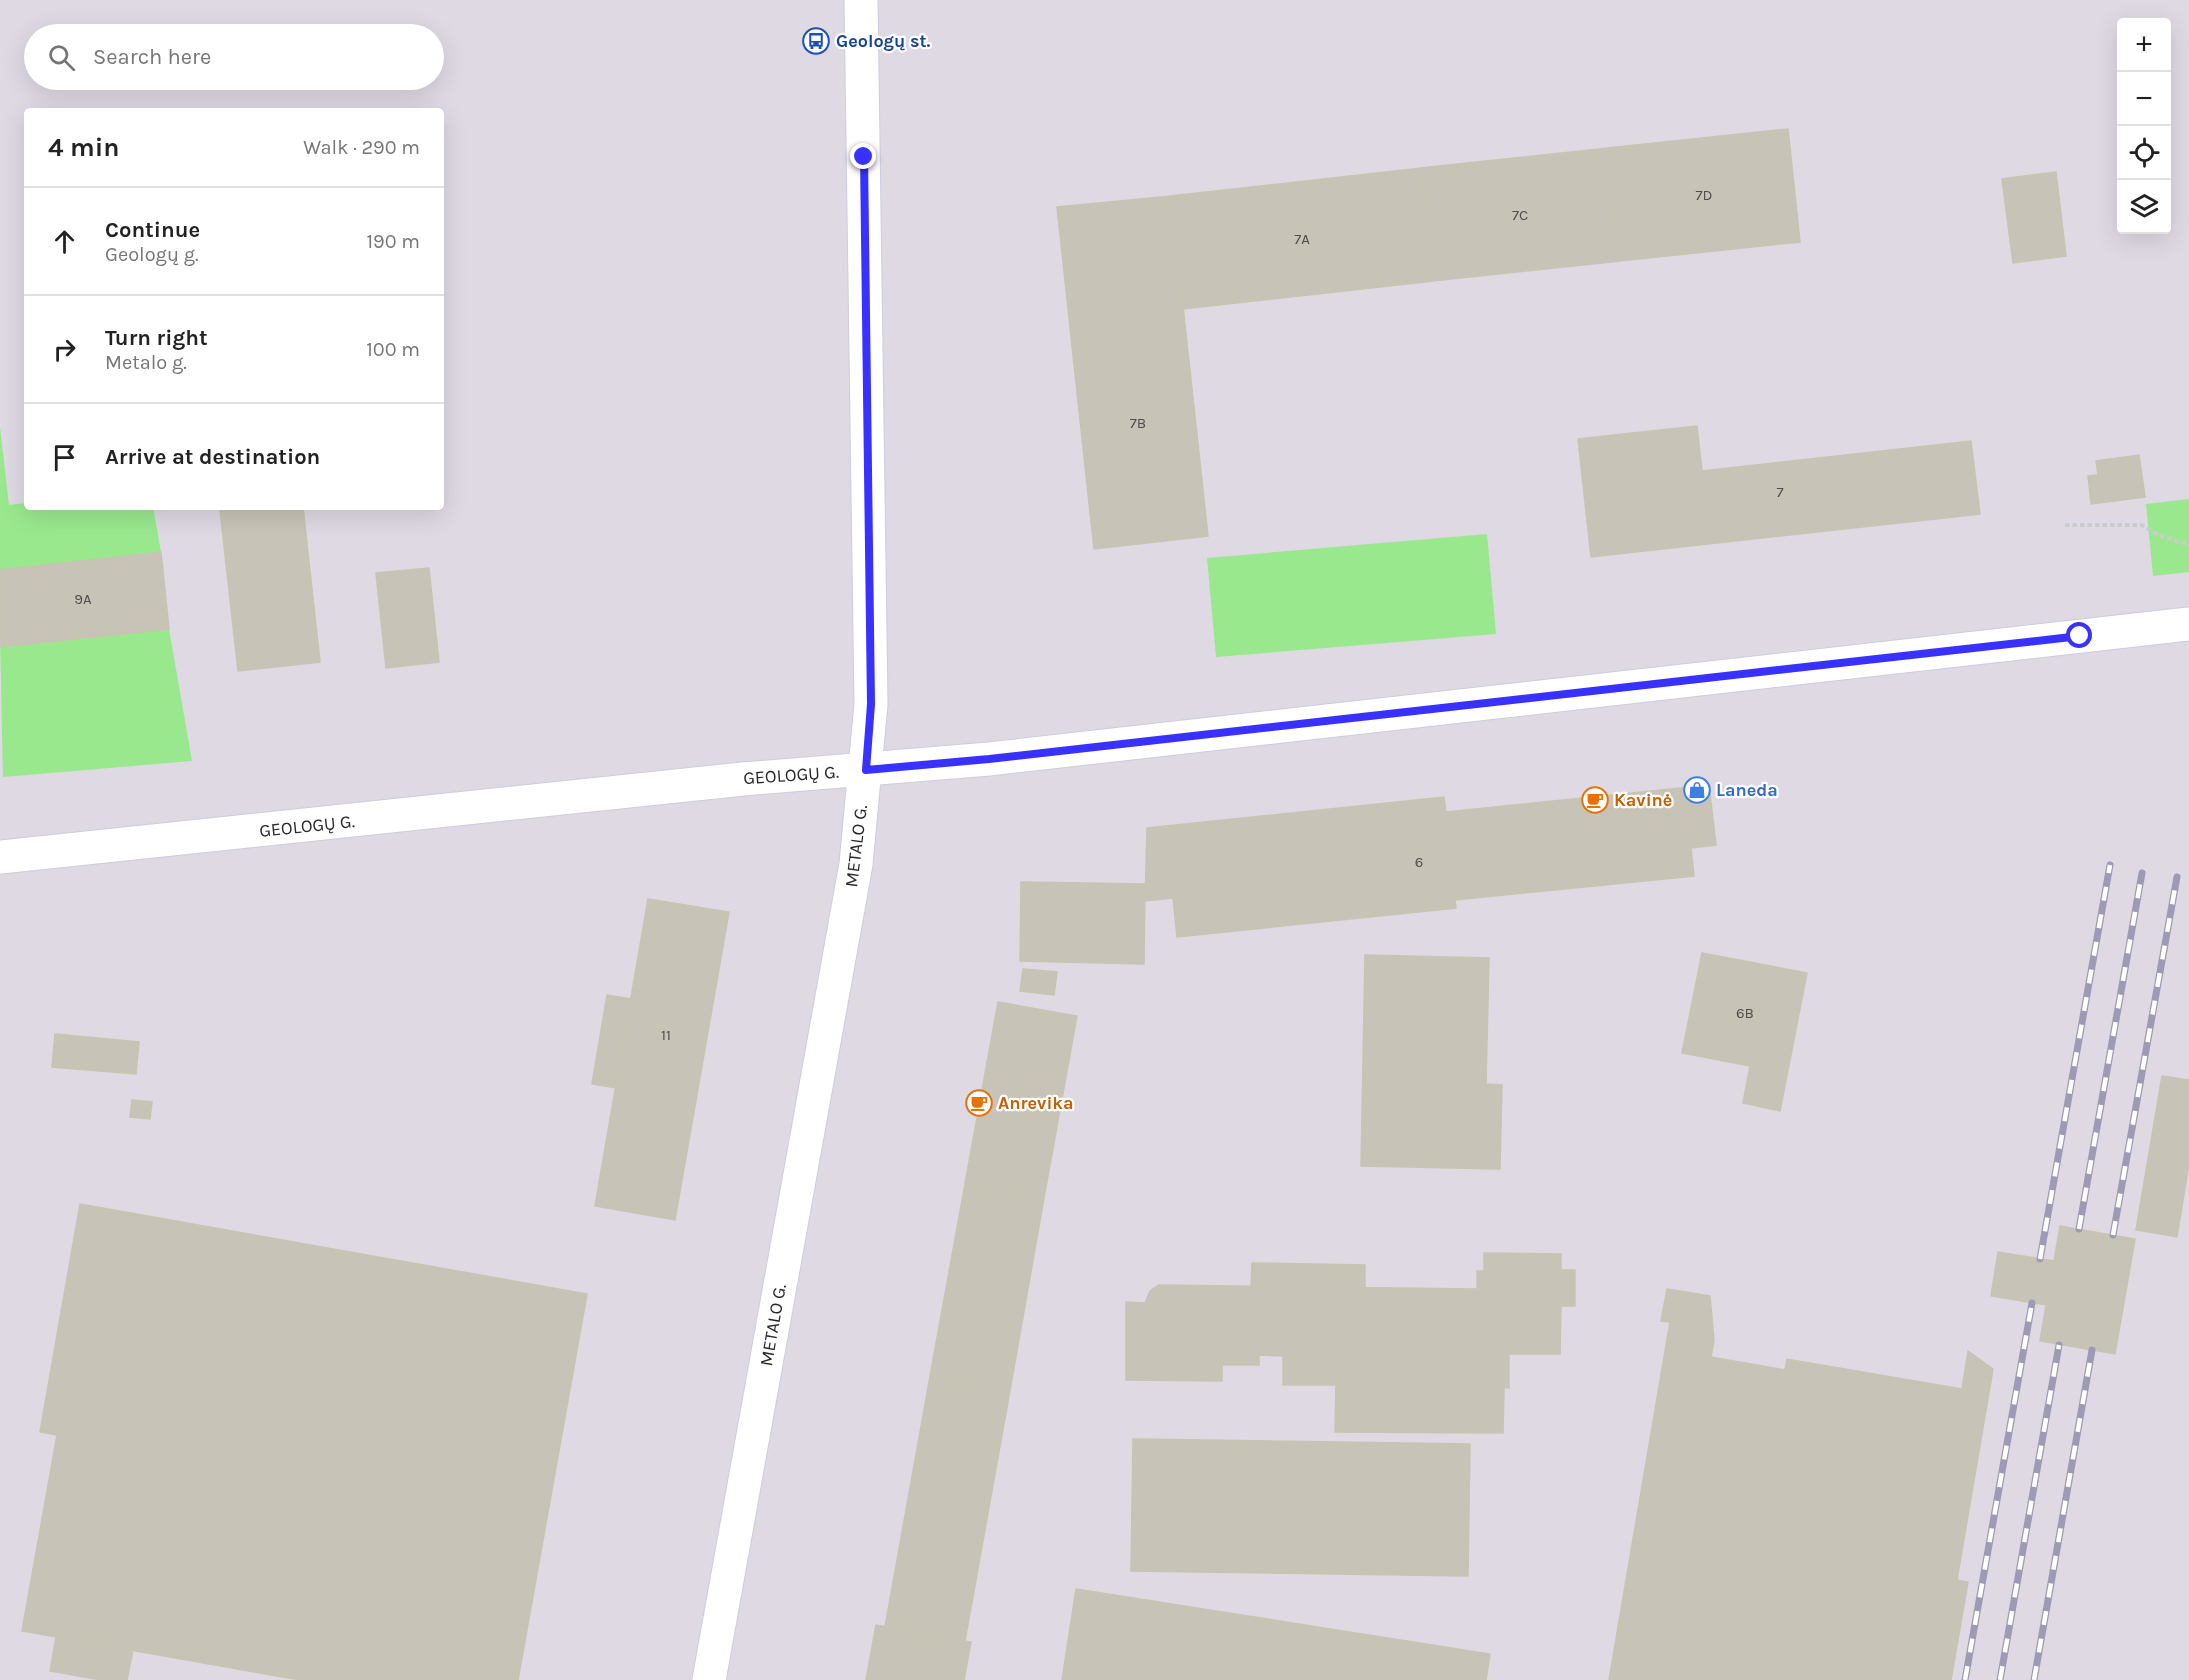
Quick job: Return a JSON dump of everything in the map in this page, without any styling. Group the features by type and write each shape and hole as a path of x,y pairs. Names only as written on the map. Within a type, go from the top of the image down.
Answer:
{"street":[{"name":"METALO G.","path":"709,1680 856,864 866,770 871,704 861,0"},
{"name":"GEOLOGŲ G.","path":"0,857 743,779 989,759 2189,624"}],"path":[{"path":"2065,525 2140,525 2189,545"}],"shaded area":[{"path":"0,0 2189,0 2189,1680 0,1680"}],"green space":[{"path":"0,427 9,505 24,503 24,510 154,510 161,552 0,570"},
{"path":"2189,499 2189,572 2153,576 2146,504"},
{"path":"1487,534 1496,634 1216,657 1207,558"},
{"path":"169,629 192,761 3,777 0,639 1,647"}],"building":[{"path":"1788,129 1800,242 1620,261 1608,148"},
{"path":"1608,148 1620,261 1433,281 1421,168"},
{"path":"1421,168 1433,281 1183,309 1171,196"},
{"path":"2056,172 2066,256 2013,263 2002,179"},
{"path":"1171,196 1208,536 1094,549 1057,207"},
{"path":"1697,426 1702,471 1971,441 1980,514 1591,557 1578,439"},
{"path":"2139,455 2145,497 2091,504 2088,476 2098,475 2096,461"},
{"path":"220,510 303,510 320,662 238,671"},
{"path":"161,552 169,629 1,647 0,570"},
{"path":"429,568 439,662 386,668 376,573"},
{"path":"1709,785 1716,845 1691,848 1694,876 1455,900 1456,908 1177,937 1173,898 1145,901 1147,828 1444,797 1446,812"},
{"path":"1021,882 1145,884 1144,964 1020,961"},
{"path":"648,899 729,912 675,1220 595,1206"},
{"path":"1702,953 1807,973 1780,1111 1743,1103 1750,1066 1682,1053"},
{"path":"1365,955 1489,958 1486,1084 1502,1085 1500,1169 1361,1166"},
{"path":"1023,969 1057,972 1054,995 1020,991"},
{"path":"607,995 631,999 616,1088 592,1084"},
{"path":"998,1002 1077,1016 1044,1198 965,1184"},
{"path":"55,1034 139,1042 136,1074 52,1067"},
{"path":"2162,1076 2189,1080 2189,1163 2177,1237 2136,1230"},
{"path":"132,1100 152,1102 150,1119 130,1117"},
{"path":"965,1184 1044,1198 1009,1396 929,1382"},
{"path":"80,1204 587,1294 518,1680 300,1680 22,1631 57,1435 40,1432"},
{"path":"2060,1226 2135,1239 2115,1354 2040,1341 2046,1305 1991,1296 1998,1252 2054,1261"},
{"path":"1484,1253 1561,1254 1561,1270 1575,1270 1575,1306 1561,1306 1560,1354 1509,1354 1509,1388 1504,1387 1503,1433 1335,1432 1336,1385 1283,1385 1283,1356 1259,1355 1259,1365 1222,1365 1222,1381 1126,1380 1126,1302 1145,1303 1150,1291 1159,1285 1477,1289 1477,1271 1484,1271"},
{"path":"1252,1263 1365,1265 1365,1287 1251,1287"},
{"path":"1667,1289 1710,1296 1714,1340 1711,1357 1785,1370 1787,1359 1962,1389 1968,1351 1993,1369 1957,1580 1968,1582 1951,1680 1609,1680 1670,1322 1661,1321"},
{"path":"929,1382 1009,1396 965,1641 885,1627"},
{"path":"1133,1439 1470,1444 1468,1576 1131,1571"},
{"path":"1076,1589 1490,1654 1486,1680 1062,1680"},
{"path":"876,1625 971,1642 964,1680 866,1680"},
{"path":"56,1637 133,1650 127,1680 101,1680 50,1671"}],"railway":[{"path":"2040,1259 2110,865"},
{"path":"2079,1229 2142,873"},
{"path":"2113,1235 2177,877"},
{"path":"1965,1680 2032,1303"},
{"path":"2000,1680 2059,1345"},
{"path":"2034,1680 2092,1350"}],"place":[{"name":"Geologų st.","path":"816,41"},
{"name":"Laneda","path":"1697,790"},
{"name":"Kavinė","path":"1595,800"},
{"name":"Anrevika","path":"979,1103"}],"route":[{"path":"864,157 871,704 866,770 989,759 1196,733 2080,636"}]}
